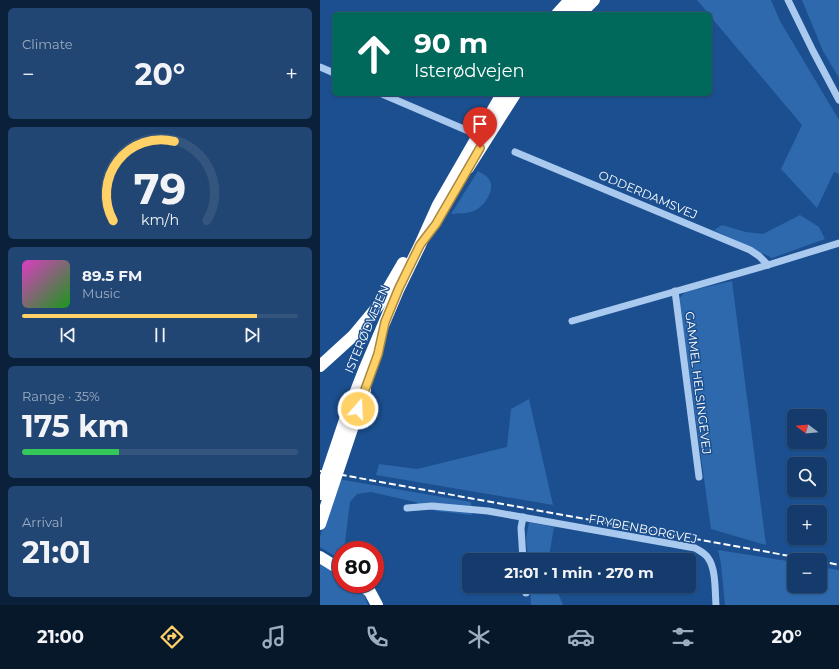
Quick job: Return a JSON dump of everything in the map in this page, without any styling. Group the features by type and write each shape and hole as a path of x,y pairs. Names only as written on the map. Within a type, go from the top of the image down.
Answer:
{"highway":[{"path":"557,12 563,0"},
{"path":"558,12 570,0"},
{"path":"573,12 582,0"},
{"path":"582,12 594,0"},
{"name":"ISTERØDVEJEN","path":"420,245 436,224 482,137 501,96"},
{"name":"ISTERØDVEJEN","path":"320,494 346,417 365,368 438,205 482,137 513,96"},
{"path":"320,366 353,336 378,306 421,231 438,205"},
{"path":"320,524 378,354 385,322"},
{"path":"320,557 332,564"},
{"path":"371,593 377,605"}],"street":[{"path":"788,0 839,100"},
{"path":"320,67 332,72"},
{"path":"387,96 482,137"},
{"name":"ODDERDAMSVEJ","path":"515,152 750,250 768,265"},
{"path":"572,320 768,265 839,243"},
{"name":"GAMMEL HELSINGEVEJ","path":"675,291 699,477"},
{"name":"FRYDENBORGVEJ","path":"407,508 432,506 488,511 696,548 710,559 713,568 716,605"},
{"path":"523,517 521,528 523,553"}],"shaded area":[{"path":"697,0 771,0 780,21 839,120 839,174 834,172 817,208 781,169 802,125 712,18 712,12 707,12"},
{"path":"802,0 839,0 839,78 823,51"},
{"path":"478,171 486,176 490,182 491,191 489,196 476,210 467,213 451,214"},
{"path":"800,215 819,227 825,239 772,258 714,230 722,225 746,232 763,234"},
{"path":"732,281 766,545 711,529 679,299 685,292"},
{"path":"529,399 553,505 376,475 379,464 417,469 507,447 511,409"},
{"path":"338,479 471,502 472,515 435,511 415,502 371,492 357,494 350,502 345,541 332,541 332,554 320,547 320,537"},
{"path":"529,522 554,527 550,553 527,553 526,538"},
{"path":"718,550 787,561 787,593 827,593 827,568 839,570 839,605 725,605 721,564"},
{"path":"320,563 332,570 332,593 362,593 368,605 320,605"},
{"path":"530,593 558,593 563,605 531,605"}],"railway":[{"path":"320,471 787,555"},
{"path":"827,562 839,565"}],"route":[{"path":"358,409 378,354 385,322 399,288 420,245 436,224 480,148"}]}
